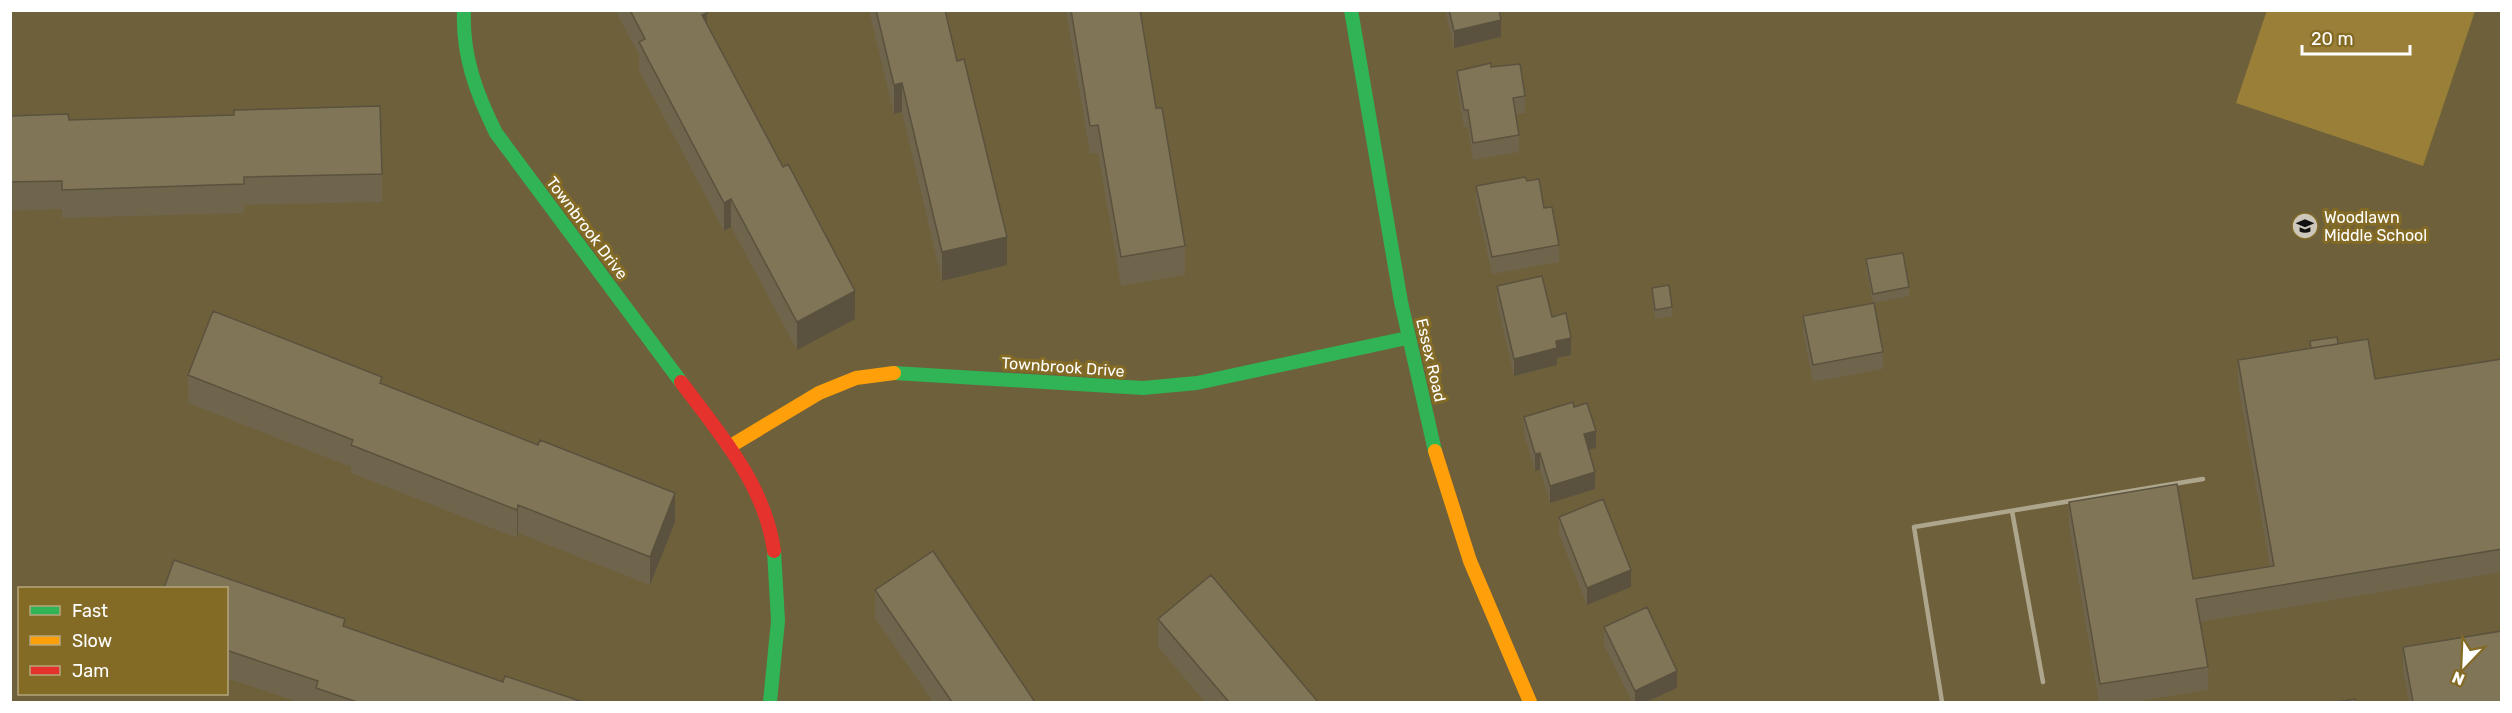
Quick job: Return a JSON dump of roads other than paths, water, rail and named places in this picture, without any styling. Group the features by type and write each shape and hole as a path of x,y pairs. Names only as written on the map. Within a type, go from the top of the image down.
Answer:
{"street":[{"name":"Townbrook Drive","path":"464,10 462,33 471,83 496,133 729,447 755,489 775,544 781,604 770,702"},
{"name":"Essex Road","path":"1351,10 1407,338 1441,475 1485,604 1530,702"},
{"name":"Townbrook Drive","path":"729,447 819,393 856,378 902,372 1143,388 1197,383 1407,338"}],"lane":[{"path":"1942,702 1914,527 2203,479"},
{"path":"2012,511 2043,682"}],"place":[{"name":"Woodlawn Middle School","path":"2305,226"}]}
